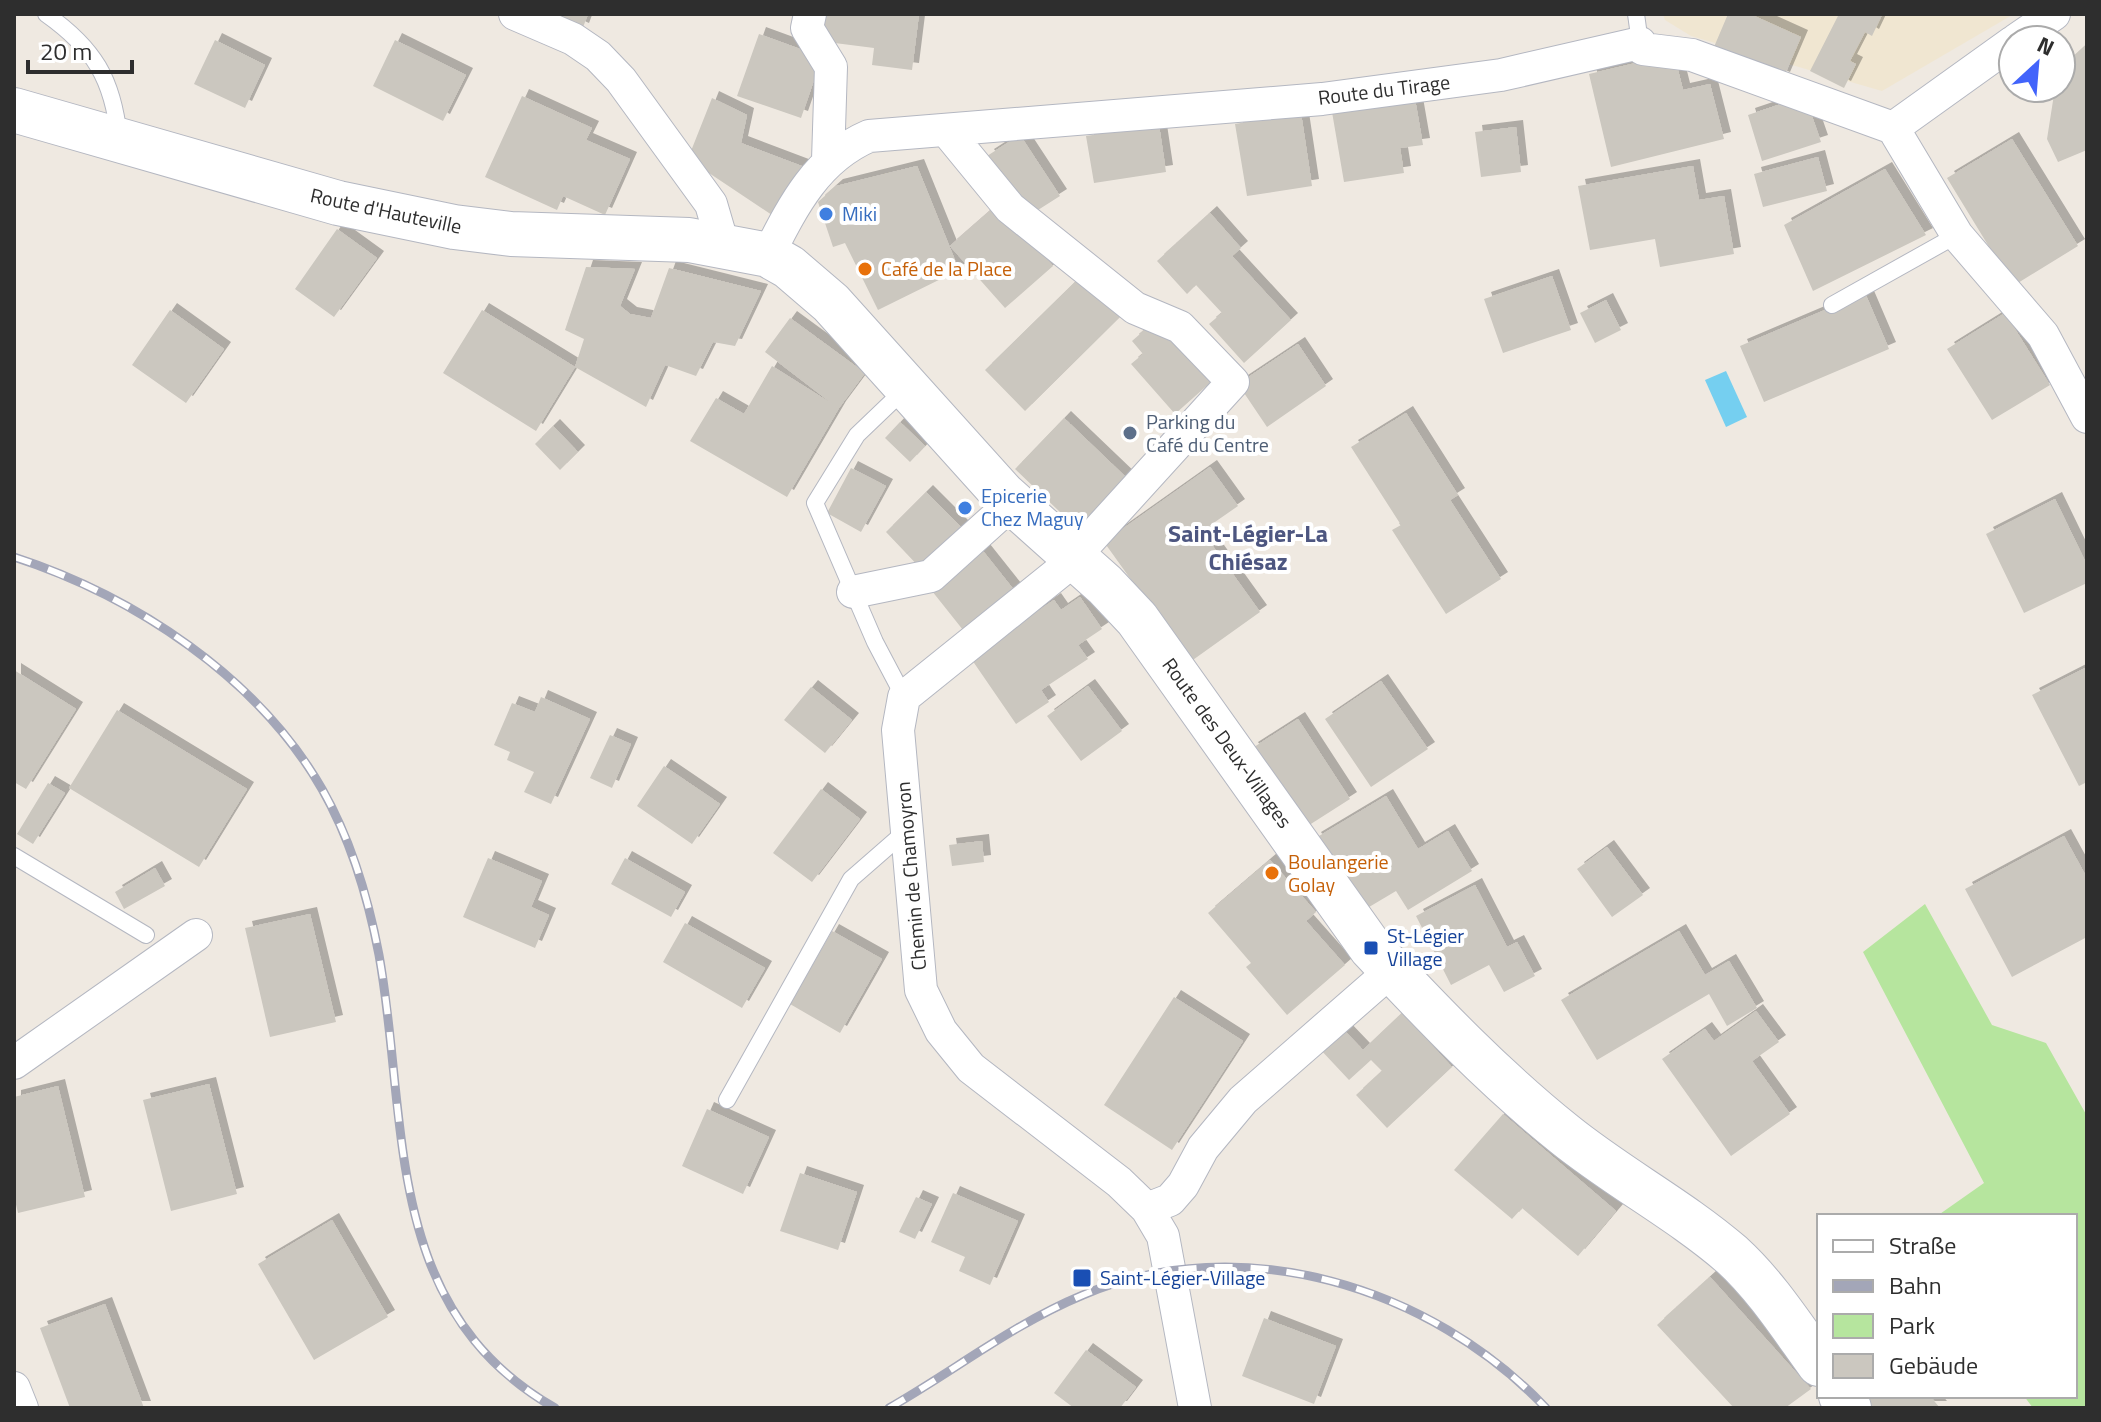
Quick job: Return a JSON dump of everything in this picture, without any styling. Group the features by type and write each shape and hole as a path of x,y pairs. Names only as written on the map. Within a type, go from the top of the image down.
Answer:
{"main road":[{"name":"Route d'Hauteville","path":"14,110 338,203 454,227 511,234 689,240 768,255"},
{"name":"Route des Deux-Villages","path":"768,255 789,267 831,303 1012,503 1137,619 1371,948 1488,1067 1565,1135 1734,1257 1771,1299 1817,1361"}],"street":[{"path":"515,14 587,48 621,80 711,204 723,245"},
{"path":"810,14 807,28 831,67 828,160"},
{"name":"Route du Tirage","path":"768,255 795,204 828,160 846,146 869,136 1337,97 1501,75 1638,28 1643,49 1692,55 1893,128"},
{"path":"1997,54 1893,128 1957,235 2043,335 2087,417"},
{"path":"904,697 1074,558 1233,382 1180,327 1135,308 1010,208 946,130"},
{"path":"853,592 931,576 1012,503"},
{"name":"Chemin de Chamoyron","path":"904,697 898,730 921,990 941,1031 971,1068 1119,1182 1147,1209 1163,1236 1195,1408"},
{"path":"14,1063 196,935"},
{"path":"1147,1209 1170,1200 1183,1185 1203,1148 1243,1100 1392,970"},
{"path":"14,1388 22,1408"}],"lane":[{"path":"46,14 98,60 117,121 119,142"},
{"path":"1832,305 1957,235"},
{"path":"904,697 853,592 815,503 857,435 906,388"},
{"path":"727,1100 851,879 906,831"},
{"path":"14,856 146,935"}],"shaded area":[{"path":"1663,14 2014,14 1882,91 1691,36 1665,20"}],"green space":[{"path":"1925,904 1992,1025 2046,1043 2087,1116 2087,1408 2033,1408 2026,1398 2077,1398 2077,1214 1940,1214 1984,1183 1863,952"}],"water":[{"path":"1726,371 1747,417 1726,427 1705,380"}],"building":[{"path":"547,14 588,14 582,30"},
{"path":"823,14 919,14 912,70 872,65 874,48 819,41"},
{"path":"1728,14 1750,14 1801,37 1783,79 1714,47"},
{"path":"1839,14 1882,15 1872,36 1865,32 1850,61 1856,64 1844,88 1810,71"},
{"path":"759,34 822,57 801,118 737,96"},
{"path":"215,40 265,65 245,108 194,84"},
{"path":"395,40 466,75 443,121 373,86"},
{"path":"2087,44 2087,150 2058,162 2047,139 2052,104 2077,104 2077,53"},
{"path":"1674,54 1683,90 1710,84 1724,139 1611,167 1589,74"},
{"path":"522,96 592,128 586,140 630,159 605,215 563,196 557,210 485,177"},
{"path":"1805,96 1821,142 1762,161 1748,115"},
{"path":"712,98 747,115 741,143 807,168 775,217 709,173 691,151"},
{"path":"1415,99 1423,145 1400,148 1404,173 1344,182 1332,112"},
{"path":"1301,113 1312,186 1247,196 1235,124"},
{"path":"1159,125 1166,172 1094,183 1086,136"},
{"path":"1516,127 1521,172 1481,177 1475,132"},
{"path":"1020,135 1060,196 1027,217 987,156"},
{"path":"2012,139 2078,246 2013,286 1947,178"},
{"path":"1818,157 1827,191 1763,207 1754,174"},
{"path":"917,166 959,270 878,310 845,243 833,247 818,202 836,186"},
{"path":"1693,166 1699,200 1724,196 1734,254 1660,267 1655,239 1590,250 1578,186"},
{"path":"1885,169 1926,235 1813,291 1784,225"},
{"path":"998,204 1053,266 1005,308 950,246"},
{"path":"1210,213 1241,248 1232,256 1291,320 1244,363 1209,324 1222,313 1196,285 1187,294 1157,261"},
{"path":"337,229 377,258 334,317 295,289"},
{"path":"586,267 635,269 620,306 630,314 651,318 669,268 761,291 735,346 713,342 696,376 665,365 646,407 575,367 584,339 565,330"},
{"path":"1552,276 1571,330 1503,353 1484,299"},
{"path":"1080,277 1120,317 1025,411 985,370"},
{"path":"1865,293 1889,349 1764,402 1740,346"},
{"path":"1606,300 1621,330 1595,343 1580,313"},
{"path":"170,310 224,349 186,403 132,365"},
{"path":"482,310 575,367 536,431 443,373"},
{"path":"2005,313 2050,385 1992,420 1947,349"},
{"path":"790,318 865,373 839,408 787,497 690,441 716,398 744,414 772,366 834,405 765,352"},
{"path":"1156,320 1211,382 1175,414 1131,364 1143,354 1132,341"},
{"path":"1298,344 1326,386 1267,427 1238,384"},
{"path":"1406,413 1458,495 1450,500 1501,579 1446,614 1392,530 1401,525 1351,447"},
{"path":"1064,418 1132,483 1083,534 1015,469"},
{"path":"900,422 925,446 910,462 885,438"},
{"path":"553,426 578,452 560,470 535,444"},
{"path":"1210,467 1238,506 1202,531 1260,612 1190,662 1104,542"},
{"path":"851,468 886,486 861,532 827,513"},
{"path":"926,492 964,530 923,571 886,532"},
{"path":"2055,499 2087,565 2087,583 2024,613 1986,534"},
{"path":"983,551 1018,595 967,635 932,591"},
{"path":"1080,597 1102,629 1078,645 1088,659 1041,690 1049,702 1016,724 970,657 1054,600 1061,610"},
{"path":"2087,667 2087,782 2079,786 2032,695"},
{"path":"14,670 76,709 26,789 14,782"},
{"path":"1381,681 1428,749 1371,787 1325,719"},
{"path":"1088,686 1122,731 1081,761 1047,716"},
{"path":"811,687 852,720 825,753 784,720"},
{"path":"541,697 590,719 551,804 524,792 534,772 507,760 510,752 494,745 512,703 535,712"},
{"path":"117,710 247,789 199,867 69,788"},
{"path":"1298,719 1350,799 1303,829 1251,749"},
{"path":"610,735 631,744 612,788 590,778"},
{"path":"664,766 720,804 692,844 637,806"},
{"path":"48,783 65,793 33,844 17,834"},
{"path":"821,789 860,819 812,882 773,853"},
{"path":"1386,796 1418,849 1448,831 1472,871 1408,910 1396,891 1359,913 1314,839"},
{"path":"2064,836 2087,878 2087,937 2012,977 1965,889"},
{"path":"982,841 984,862 952,866 949,845"},
{"path":"1607,847 1643,895 1612,917 1577,869"},
{"path":"488,858 542,881 531,907 549,915 535,948 463,917"},
{"path":"625,858 685,892 671,917 611,884"},
{"path":"1270,860 1316,912 1306,921 1345,965 1287,1015 1246,967 1251,963 1208,913"},
{"path":"155,868 165,886 124,909 115,892"},
{"path":"1475,885 1507,947 1517,942 1535,976 1504,992 1489,965 1451,985 1416,916"},
{"path":"310,914 336,1022 270,1037 245,928"},
{"path":"685,923 765,968 742,1008 663,962"},
{"path":"832,931 882,959 840,1033 790,1004"},
{"path":"1679,931 1705,975 1729,961 1757,1008 1727,1026 1709,994 1597,1060 1561,1000"},
{"path":"1174,997 1243,1041 1172,1150 1104,1105"},
{"path":"1756,1011 1779,1042 1752,1061 1790,1114 1731,1156 1662,1059 1705,1029 1714,1041"},
{"path":"1402,1013 1452,1067 1387,1128 1356,1095 1382,1071 1371,1060 1349,1080 1319,1048 1341,1027 1363,1050"},
{"path":"209,1084 237,1194 171,1211 143,1100"},
{"path":"58,1086 85,1197 18,1213 14,1196 14,1097"},
{"path":"707,1109 769,1137 743,1194 682,1166"},
{"path":"1503,1114 1616,1211 1578,1256 1522,1208 1512,1219 1454,1170"},
{"path":"800,1173 857,1192 838,1250 780,1231"},
{"path":"953,1193 1018,1221 990,1285 959,1271 965,1257 931,1242"},
{"path":"916,1197 932,1204 915,1239 899,1232"},
{"path":"332,1220 388,1317 314,1360 258,1264"},
{"path":"1710,1277 1811,1389 1785,1408 1734,1408 1657,1325"},
{"path":"105,1304 144,1408 70,1408 40,1328"},
{"path":"1264,1318 1336,1346 1314,1404 1242,1376"},
{"path":"1086,1350 1136,1387 1120,1408 1074,1408 1054,1393"},
{"path":"1864,1398 1932,1398 1940,1408 1867,1408"}],"railway":[{"path":"14,557 104,594 189,646 264,711 295,748 322,789 350,849 375,933 402,1145 413,1207 431,1265 458,1319 499,1367 555,1408"},
{"path":"889,1408 1032,1320 1083,1295 1144,1276 1206,1267 1269,1269 1331,1281 1391,1301 1448,1330 1500,1366 1546,1408"}],"place":[{"name":"Miki","path":"826,214"},
{"name":"Café de la Place","path":"865,269"},
{"name":"Parking du Café du Centre","path":"1130,433"},
{"name":"Epicerie Chez Maguy","path":"965,508"},
{"name":"Boulangerie Golay","path":"1272,873"},
{"name":"St-Légier Village","path":"1371,948"},
{"name":"Saint-Légier-Village","path":"1082,1278"}],"district":[{"name":"Saint-Légier-La Chiésaz","path":"1248,548"}]}
